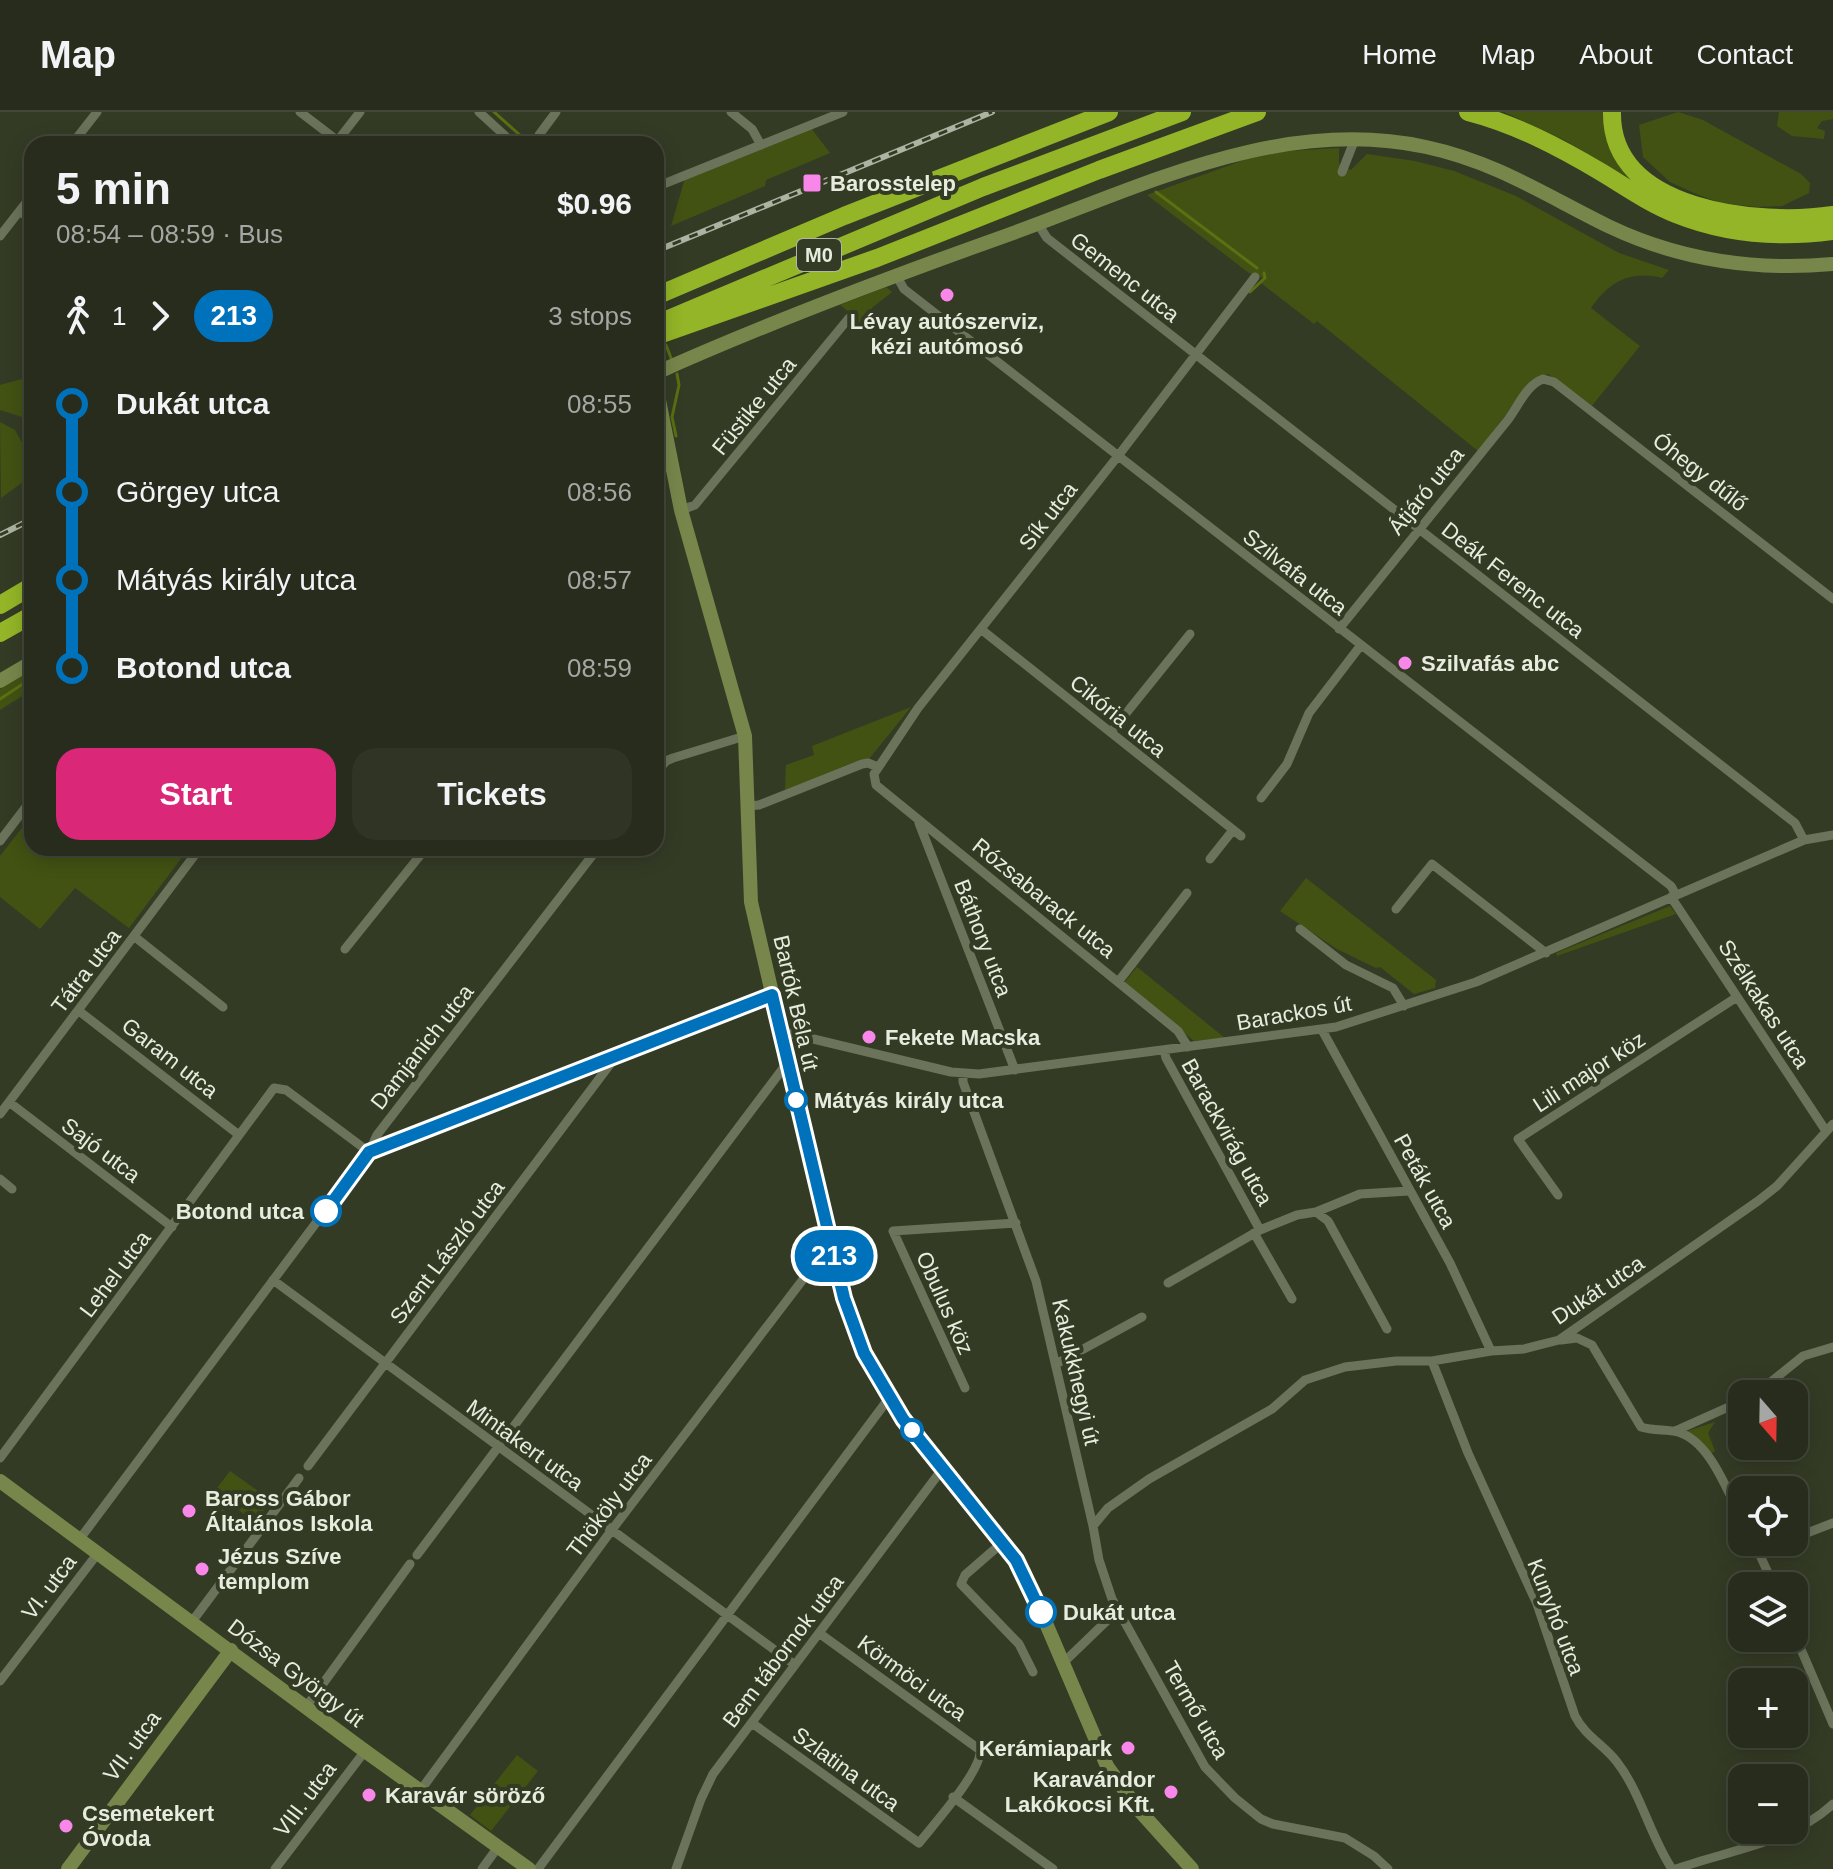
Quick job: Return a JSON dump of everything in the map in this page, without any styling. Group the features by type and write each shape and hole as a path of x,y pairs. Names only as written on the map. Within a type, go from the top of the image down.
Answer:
{"highway":[{"name":"M0","path":"664,293 844,216 1109,112"},
{"name":"M0","path":"664,322 983,187 1182,112"},
{"path":"664,333 877,258 1257,112"},
{"path":"1223,124 1274,112"},
{"path":"1468,112 1544,140 1660,207 1689,219 1752,233 1788,235 1833,231"},
{"path":"1612,112 1614,130 1626,158 1649,183 1668,194 1706,209 1744,216 1786,219 1833,215"},
{"path":"0,605 24,591"},
{"path":"0,633 24,620"}],"street":[{"path":"78,136 97,112"},
{"path":"300,112 329,136"},
{"path":"343,136 360,112"},
{"path":"479,112 505,136"},
{"path":"539,135 556,112"},
{"path":"731,112 752,129 761,145"},
{"path":"664,184 838,113"},
{"path":"1342,172 1355,139"},
{"path":"664,370 785,317 896,275 1230,155 1290,143 1355,139 1422,146 1484,163 1525,181 1610,227 1670,251 1729,263 1801,267 1833,264"},
{"path":"0,236 24,206"},
{"path":"20,211 24,214"},
{"name":"Gemenc utca","path":"1038,224 1047,238 1193,354"},
{"name":"Szilvafa utca","path":"896,275 904,289 1671,886 1674,896"},
{"name":"Sík utca","path":"873,780 878,767 918,708 1255,277"},
{"name":"Füstike utca","path":"681,510 695,505 849,318"},
{"name":"Deák Ferenc utca","path":"1193,354 1795,823 1804,840"},
{"name":"Átjáró utca","path":"1339,629 1417,528 1510,417 1532,385 1543,379"},
{"name":"Óhegy dűlő","path":"1543,379 1554,382 1833,599"},
{"name":"Bartók Béla út","path":"664,425 681,510 745,736 751,902 830,1244 856,1334 889,1398 1024,1572 1107,1766 1138,1809 1192,1869"},
{"name":"Cikória utca","path":"982,630 1237,833 1210,859"},
{"path":"1111,732 1190,634"},
{"path":"1261,798 1287,764 1309,713 1361,645"},
{"path":"0,681 24,667"},
{"path":"664,763 745,736"},
{"path":"747,806 759,805 862,764 878,767"},
{"name":"Rózsabarack utca","path":"873,780 1178,1031 1188,1047"},
{"path":"0,841 24,810"},
{"name":"Báthory utca","path":"918,819 1015,1070"},
{"name":"Barackos út","path":"780,1031 963,1074 1322,1030 1476,982 1804,840 1833,835"},
{"name":"Tátra utca","path":"0,1114 194,856"},
{"path":"345,949 415,856"},
{"name":"Damjanich utca","path":"79,1540 369,1152 377,1135 592,856"},
{"path":"1396,909 1432,864 1546,953"},
{"path":"1118,982 1187,893"},
{"name":"Szélkakas utca","path":"1674,896 1737,997 1830,1128"},
{"path":"1300,929 1346,965 1393,988 1404,1006"},
{"path":"135,937 223,1007"},
{"path":"369,1152 772,995"},
{"name":"Lili major köz","path":"1558,1195 1518,1139 1737,997"},
{"name":"Garam utca","path":"79,1011 239,1135"},
{"name":"Peták utca","path":"1322,1030 1450,1263 1491,1351"},
{"name":"Barackvirág utca","path":"1164,1050 1292,1299"},
{"name":"Szent László utca","path":"308,1466 614,1059"},
{"path":"417,1555 787,1063"},
{"name":"Kakukkhegyi út","path":"963,1074 963,1082 1036,1281 1104,1577 1118,1610"},
{"name":"Lehel utca","path":"0,1458 274,1088 280,1087 369,1152"},
{"name":"Sajó utca","path":"9,1102 172,1227"},
{"name":"Dukát utca","path":"1093,1526 1108,1508 1149,1479 1272,1409 1305,1380 1345,1367 1396,1361 1432,1361 1524,1349 1559,1340 1758,1201 1777,1186 1830,1128"},
{"path":"0,1179 12,1189"},
{"path":"1168,1283 1257,1232 1297,1215 1316,1212 1360,1194 1409,1191"},
{"path":"1316,1212 1328,1221 1387,1329"},
{"name":"Obulus köz","path":"965,1388 893,1231 1016,1223"},
{"name":"Thököly utca","path":"420,1791 611,1531 830,1244"},
{"name":"Mintakert utca","path":"273,1280 795,1665"},
{"path":"1056,1364 1142,1317"},
{"path":"1559,1340 1577,1338 1592,1345 1641,1427 1658,1432 1675,1431 1728,1407"},
{"path":"1773,1380 1803,1356 1833,1347"},
{"name":"Kunyhó utca","path":"1432,1361 1468,1453 1537,1604 1575,1716 1582,1729 1609,1753 1625,1774 1659,1847 1674,1869 1786,1835 1807,1825 1833,1804"},
{"path":"538,1869 889,1398"},
{"path":"1675,1431 1690,1437 1707,1455 1728,1493"},
{"name":"Bem tábornok utca","path":"676,1869 707,1785 943,1468"},
{"path":"191,1623 299,1478"},
{"name":"Dózsa György út","path":"0,1481 529,1869"},
{"path":"1808,1533 1833,1523"},
{"path":"1003,1542 965,1575 961,1584 1019,1644 1033,1672"},
{"name":"VI. utca","path":"0,1681 98,1553"},
{"path":"306,1707 410,1564"},
{"path":"1063,1663 1118,1610"},
{"name":"Termő utca","path":"1118,1610 1196,1752 1218,1782 1267,1822 1345,1838 1388,1869"},
{"name":"Körmöci utca","path":"819,1633 976,1746 981,1755 976,1767 953,1797"},
{"name":"VII. utca","path":"68,1869 231,1650"},
{"path":"1802,1652 1833,1724"},
{"name":"Szlatina utca","path":"752,1723 919,1843 953,1797"},
{"name":"VIII. utca","path":"275,1869 365,1751"},
{"path":"953,1797 1053,1869"},
{"path":"482,1869 498,1847"}],"green space":[{"path":"1504,112 1606,112 1642,186 1564,140"},
{"path":"1678,112 1703,120 1801,174 1810,183 1809,193 1782,206 1757,207 1720,203 1670,182 1643,157 1639,125"},
{"path":"1779,112 1833,112 1833,119 1822,121 1817,128 1825,131 1824,139 1792,136 1777,126"},
{"path":"811,128 830,153 766,180 765,186 671,226 685,178"},
{"path":"1339,148 1339,164 1351,170 1367,154 1454,171 1516,196 1619,253 1669,270 1662,278 1640,276 1621,280 1605,291 1591,308 1640,346 1591,407 1548,374 1532,380 1478,451 1317,321 1314,324 1261,283 1266,279 1249,273 1147,195 1247,159 1288,151"},
{"path":"886,287 892,292 873,307 856,327 850,322 854,316 840,305"},
{"path":"24,378 22,417 0,410 0,385"},
{"path":"0,422 15,430 24,446 23,482 1,498"},
{"path":"24,675 24,695 0,710 0,689"},
{"path":"911,707 869,759 862,759 785,790 786,765 814,755 812,746"},
{"path":"24,825 24,856 183,856 129,928 75,888 40,929 0,897 0,856"},
{"path":"1306,878 1436,980 1435,988 1414,994 1380,967 1376,968 1337,949 1280,911"},
{"path":"1670,906 1676,914 1557,956 1556,953"},
{"path":"1137,967 1225,1038 1194,1041 1124,983"},
{"path":"1715,1422 1708,1433 1715,1451 1710,1454 1684,1432"},
{"path":"230,1471 271,1500 255,1522 214,1492"},
{"path":"222,1509 245,1525 238,1535 215,1519"},
{"path":"517,1755 538,1771 491,1831 470,1815"}],"waterway":[{"path":"494,112 521,136"},
{"path":"1156,192 1257,268"},
{"path":"1250,292 1265,278 1264,273"},
{"path":"666,345 671,358"},
{"path":"676,436 672,417 679,385 677,374"},
{"path":"0,699 24,683"}],"railway":[{"path":"664,248 992,112"},
{"path":"0,535 24,523"}],"bus line":[{"name":"213","path":"326,1211 369,1152 772,995 844,1298 864,1353 903,1419 1016,1560 1041,1612"}],"place":[{"name":"Barosstelep","path":"812,183"},
{"name":"Lévay autószerviz, kézi autómosó","path":"947,295"},
{"name":"Szilvafás abc","path":"1405,663"},
{"name":"Fekete Macska","path":"869,1037"},
{"name":"Mátyás király utca","path":"796,1100"},
{"name":"Botond utca","path":"326,1211"},
{"name":"Baross Gábor Általános Iskola","path":"189,1511"},
{"name":"Jézus Szíve templom","path":"202,1569"},
{"name":"Dukát utca","path":"1041,1612"},
{"name":"Kerámiapark","path":"1128,1748"},
{"name":"Karavándor Lakókocsi Kft.","path":"1171,1792"},
{"name":"Karavár söröző","path":"369,1795"},
{"name":"Csemetekert Óvoda","path":"66,1826"}]}
